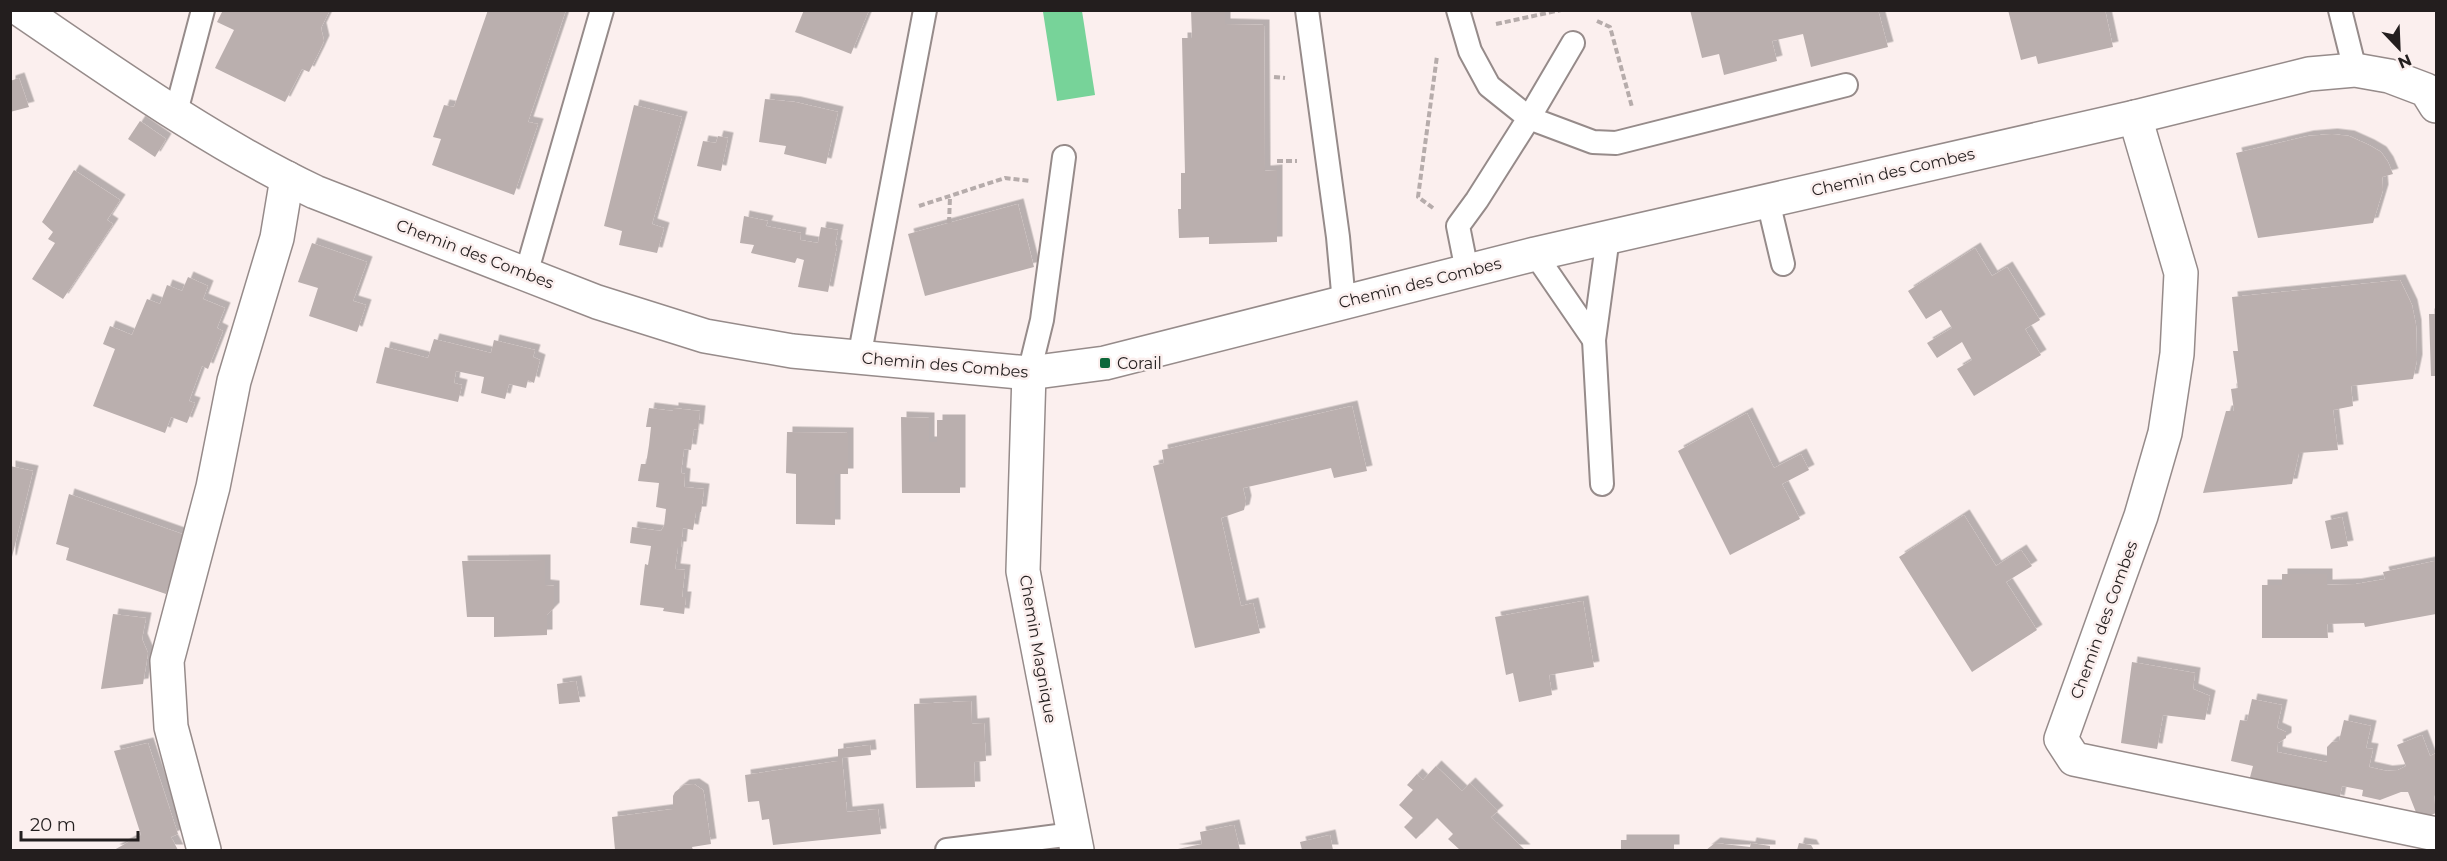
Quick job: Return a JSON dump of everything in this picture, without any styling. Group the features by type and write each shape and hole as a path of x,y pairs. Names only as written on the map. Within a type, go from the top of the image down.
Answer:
{"street":[{"name":"Chemin des Combes","path":"21,10 176,112 287,178 315,192 597,302 705,336 792,351 1029,373 1105,363 1535,254 2134,117 2309,74 2355,70 2389,76 2426,90 2436,106"},
{"name":"Chemin des Combes","path":"2134,117 2181,273 2178,354 2165,433 2141,516 2061,739 2074,759 2436,834"},
{"path":"204,850 171,727 167,661 213,487 234,381 277,238 287,178"},
{"name":"Chemin Magnique","path":"1029,373 1023,571 1075,842"}],"lane":[{"path":"176,112 203,10"},
{"path":"525,274 602,10"},
{"path":"859,358 926,10"},
{"path":"1307,10 1337,226 1344,303"},
{"path":"2340,10 2355,70"},
{"path":"1460,21 1470,51 1489,86 1529,118 1593,142 1616,143 1846,85"},
{"path":"1467,271 1458,225 1478,200 1573,43"},
{"path":"1029,373 1042,320 1064,157"},
{"path":"1768,201 1783,264"},
{"path":"1602,484 1594,340 1608,237"},
{"path":"1535,254 1594,340"},
{"path":"948,850 1075,842"}],"path":[{"path":"1458,225 1418,197 1439,38 1460,21 1561,10"},
{"path":"1591,18 1610,27 1641,137"},
{"path":"886,217 1005,178 1061,184"},
{"path":"950,197 950,223"}],"shaded area":[{"path":"1050,10 1082,11 1095,95 1057,101 1043,12"}],"building":[{"path":"223,10 330,10 321,28 324,41 319,52 309,72 302,69 285,102 215,68 234,30 217,22"},
{"path":"488,10 566,10 528,122 538,124 514,195 432,165 441,139 433,137 444,105 454,107"},
{"path":"804,10 869,10 851,54 795,32"},
{"path":"1191,10 1225,10 1225,24 1264,25 1265,171 1277,170 1277,242 1209,244 1209,237 1179,238 1178,209 1181,209 1181,173 1185,173 1182,38 1192,38"},
{"path":"1690,10 1878,10 1888,47 1811,67 1803,34 1772,41 1777,61 1724,75 1719,54 1702,58"},
{"path":"2008,10 2105,10 2113,47 2038,64 2036,56 2021,60"},
{"path":"19,78 29,107 10,112 10,81"},
{"path":"765,99 795,102 838,112 826,164 784,154 786,146 759,142"},
{"path":"634,105 682,117 652,224 664,228 657,253 619,245 622,231 604,226"},
{"path":"140,121 166,139 155,157 128,139"},
{"path":"2332,134 2349,136 2369,145 2381,152 2388,162 2393,174 2382,177 2383,190 2373,223 2258,238 2236,153 2308,136"},
{"path":"718,136 728,138 721,171 697,166 703,141 716,143"},
{"path":"74,170 120,200 107,220 113,224 63,299 32,279 55,243 48,239 53,232 42,222"},
{"path":"1018,204 1034,267 925,296 908,234"},
{"path":"744,216 768,221 766,226 801,233 800,240 818,243 821,227 838,230 828,292 798,287 804,260 797,258 795,263 751,253 754,245 740,243"},
{"path":"312,243 367,262 353,301 366,305 357,332 309,316 318,288 298,282"},
{"path":"1975,248 1992,276 2007,267 2040,320 2025,329 2041,355 1974,396 1957,369 1972,360 1962,342 1937,358 1927,343 1952,328 1941,310 1926,319 1908,291"},
{"path":"188,277 208,286 203,299 225,308 217,328 223,331 208,369 202,366 189,401 195,403 187,423 171,417 165,433 93,406 115,349 103,344 110,326 132,335 147,299 160,304 167,285 182,291"},
{"path":"2400,280 2412,305 2416,325 2417,360 2413,379 2351,386 2353,406 2333,410 2338,450 2299,453 2292,484 2203,493 2226,411 2234,411 2231,389 2238,388 2233,351 2238,351 2232,297"},
{"path":"2429,314 2436,314 2436,376 2431,376"},
{"path":"434,339 491,353 494,340 535,350 533,357 540,360 534,383 528,380 526,388 509,384 505,399 481,393 484,377 456,371 454,383 462,385 458,402 376,383 385,347 428,358"},
{"path":"1352,406 1367,471 1334,478 1331,468 1243,488 1246,501 1244,510 1221,518 1241,606 1253,603 1260,633 1195,648 1153,466 1164,463 1162,450"},
{"path":"649,408 700,411 698,430 694,429 691,450 684,449 681,473 685,474 684,487 704,489 701,512 696,512 693,530 683,528 681,547 678,547 675,569 685,570 682,597 686,597 684,614 663,611 664,608 640,605 645,564 648,565 651,546 630,543 632,527 661,531 664,526 666,509 656,507 659,483 638,481 641,464 646,464 649,445 651,427 646,427"},
{"path":"1747,413 1774,468 1801,454 1809,470 1782,484 1800,519 1730,555 1678,451"},
{"path":"901,417 929,418 929,442 937,442 937,420 960,420 960,493 902,493"},
{"path":"787,432 848,433 848,474 835,474 835,525 796,524 796,474 786,473"},
{"path":"10,466 33,471 11,561 10,560"},
{"path":"69,494 185,535 166,594 66,560 69,548 56,544"},
{"path":"1964,515 1996,566 2021,550 2032,566 2006,582 2037,630 1972,672 1899,557"},
{"path":"2342,517 2348,546 2331,549 2325,521"},
{"path":"545,560 545,585 554,586 554,608 547,615 547,635 494,637 494,617 467,617 462,561"},
{"path":"2435,561 2436,614 2365,627 2364,623 2327,624 2328,638 2262,638 2262,585 2282,585 2282,574 2327,574 2327,585 2356,584 2385,579 2383,572"},
{"path":"1583,601 1594,667 1549,675 1552,695 1519,702 1513,673 1506,675 1495,617"},
{"path":"113,614 146,618 142,639 148,653 143,684 101,689"},
{"path":"2132,662 2195,673 2193,689 2210,696 2205,720 2163,715 2157,749 2121,743"},
{"path":"576,681 580,702 559,704 557,684"},
{"path":"2252,699 2282,705 2277,728 2286,732 2286,738 2278,743 2277,752 2327,762 2327,747 2332,742 2339,741 2344,720 2371,726 2366,748 2373,749 2369,767 2387,771 2398,770 2406,766 2397,745 2422,735 2430,756 2436,753 2436,795 2434,796 2436,813 2419,820 2408,792 2401,792 2380,800 2362,796 2363,790 2342,786 2339,801 2249,781 2253,766 2231,761 2240,720 2247,721"},
{"path":"971,701 972,724 984,723 986,761 974,762 975,787 916,788 914,704"},
{"path":"148,743 178,834 171,837 178,850 114,850 141,835 114,751"},
{"path":"870,745 871,755 842,758 847,812 878,809 881,834 773,845 769,819 762,820 759,801 748,802 745,775 838,761 838,749"},
{"path":"1436,766 1462,791 1470,783 1498,811 1491,817 1525,850 1460,850 1448,839 1453,834 1437,818 1416,839 1404,827 1413,818 1399,805 1413,790 1407,785 1417,774 1423,780"},
{"path":"694,784 703,790 711,844 692,847 693,850 615,850 612,817 673,809 675,792 684,785"},
{"path":"1234,825 1240,850 1173,850 1202,844 1200,832"},
{"path":"1330,835 1333,850 1302,850 1300,842"},
{"path":"1621,840 1674,840 1674,850 1621,850"},
{"path":"1715,843 1750,847 1751,843 1770,846 1770,850 1706,850"},
{"path":"1799,843 1811,845 1814,850 1797,850"}],"place":[{"name":"Corail","path":"1105,363"}]}
